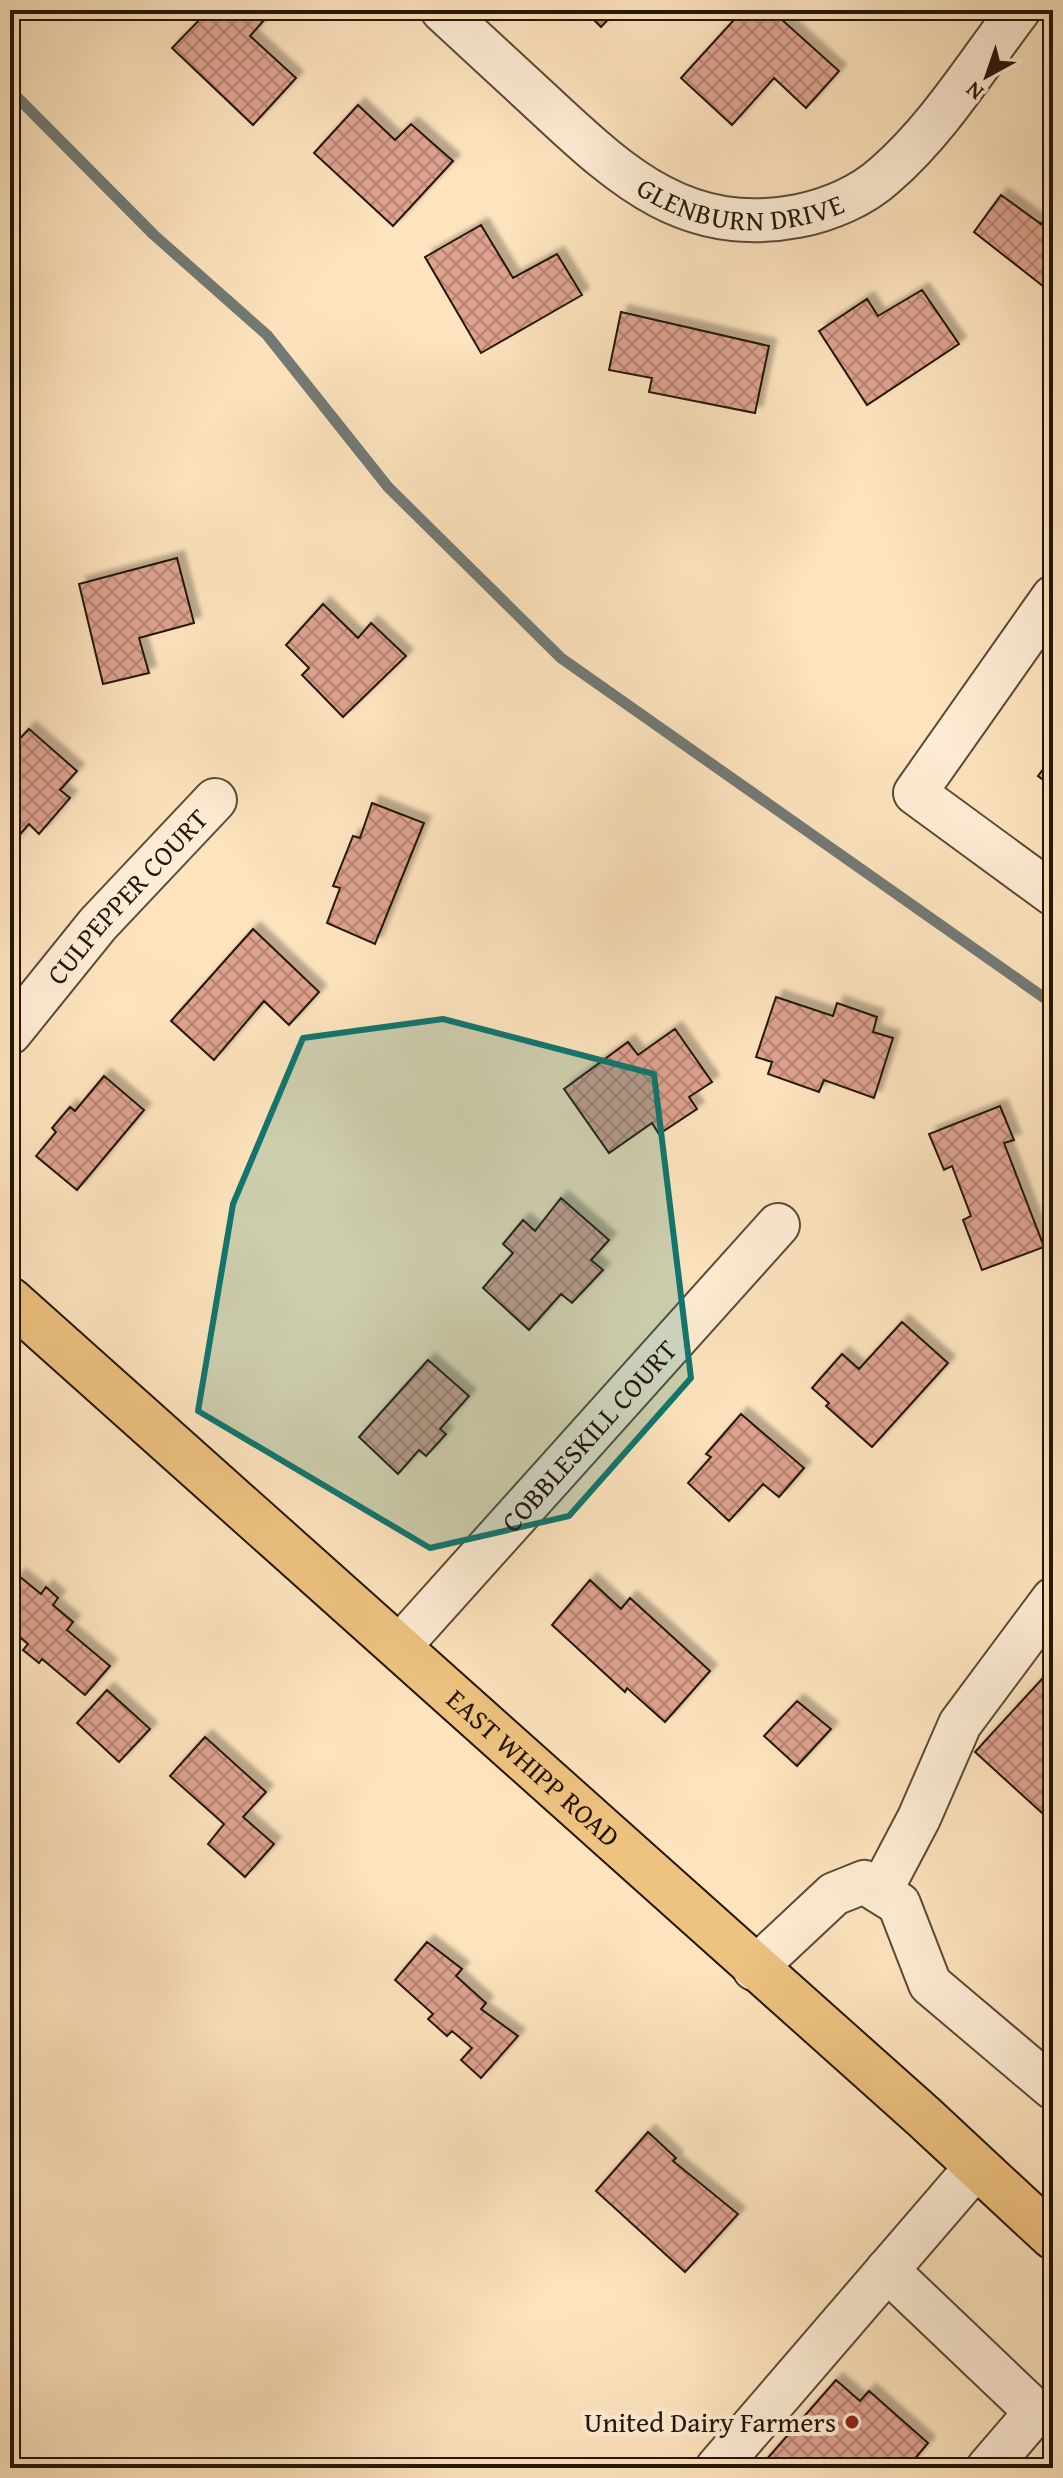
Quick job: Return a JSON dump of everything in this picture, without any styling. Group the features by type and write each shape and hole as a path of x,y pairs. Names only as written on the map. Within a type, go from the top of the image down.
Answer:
{"main road":[{"name":"EAST WHIPP ROAD","path":"10,1300 1053,2237"}],"street":[{"name":"GLENBURN DRIVE","path":"442,10 612,168 657,197 708,215 774,221 812,213 849,199 882,178 911,151 1019,10"},
{"path":"1053,597 915,793 1053,894"},
{"name":"CULPEPPER COURT","path":"10,1033 98,924 215,800"},
{"name":"COBBLESKILL COURT","path":"399,1647 778,1225"},
{"path":"880,1892 919,1818 960,1724 1053,1599"},
{"path":"754,1969 834,1894 864,1882 899,1904 930,1984 1053,2088"},
{"path":"717,2468 977,2166"},
{"path":"887,2270 1044,2421 988,2468"}],"highlighted area":[{"path":"443,1019 654,1074 691,1378 569,1516 430,1548 198,1411 233,1204 303,1038"}],"building":[{"path":"209,10 273,10 250,36 296,78 253,125 172,48"},
{"path":"584,10 617,10 601,27"},
{"path":"743,10 771,10 839,71 806,108 774,78 732,125 681,78"},
{"path":"358,105 395,140 411,124 453,161 393,226 314,153"},
{"path":"1001,195 1041,224 1053,207 1053,294 974,232"},
{"path":"481,225 513,278 557,254 582,295 481,353 425,257"},
{"path":"922,290 959,344 867,405 819,331 867,299 878,316"},
{"path":"621,312 769,346 755,413 649,392 652,378 609,370"},
{"path":"177,558 194,623 139,638 149,673 103,684 79,584"},
{"path":"323,604 358,638 371,623 406,656 343,717 302,675 309,668 286,645"},
{"path":"29,729 77,771 60,790 70,798 39,834 29,824 10,846 10,749"},
{"path":"1053,756 1053,787 1038,776"},
{"path":"372,803 424,823 375,944 327,923 340,888 333,886 353,836 360,838"},
{"path":"253,929 319,992 289,1025 264,1001 214,1060 171,1021"},
{"path":"776,997 833,1016 837,1003 877,1017 873,1032 893,1038 874,1098 824,1080 819,1092 768,1074 772,1062 756,1057"},
{"path":"675,1029 712,1082 689,1097 697,1109 659,1134 652,1123 609,1153 564,1089 628,1042 638,1055"},
{"path":"104,1076 144,1110 77,1190 36,1156 56,1132 52,1128 70,1107 75,1111"},
{"path":"1000,1106 1014,1140 1004,1143 1044,1247 982,1270 963,1220 971,1216 952,1166 944,1170 929,1134"},
{"path":"561,1198 609,1240 591,1260 603,1270 572,1303 561,1294 529,1330 483,1288 513,1253 503,1244 523,1220 535,1231"},
{"path":"902,1322 948,1363 872,1447 826,1406 829,1403 812,1388 842,1354 859,1369"},
{"path":"428,1360 469,1396 440,1429 446,1434 426,1456 419,1450 398,1474 359,1437"},
{"path":"741,1414 804,1468 779,1497 763,1484 729,1521 688,1483 711,1457 706,1454"},
{"path":"19,1576 41,1594 46,1587 58,1598 53,1605 73,1622 67,1630 110,1666 85,1695 42,1659 39,1663 23,1650 28,1644 10,1629 10,1586"},
{"path":"590,1580 621,1609 630,1598 710,1671 665,1722 627,1688 625,1692 552,1625"},
{"path":"1053,1667 1053,1823 975,1752"},
{"path":"107,1690 150,1729 119,1762 77,1723"},
{"path":"797,1701 831,1729 797,1766 764,1736"},
{"path":"205,1737 266,1792 243,1817 274,1844 245,1877 208,1844 224,1824 170,1776"},
{"path":"427,1942 462,1969 456,1976 486,2003 481,2009 518,2036 481,2078 461,2060 472,2048 452,2031 447,2036 428,2019 433,2014 395,1980"},
{"path":"648,2132 676,2158 673,2161 738,2214 685,2272 596,2191"},
{"name":"United Dairy Farmers","path":"836,2380 860,2401 869,2391 928,2443 907,2468 759,2468"}],"waterway":[{"path":"10,90 154,235 267,335 388,487 561,658 1053,1004"}],"place":[{"name":"United Dairy Farmers","path":"852,2422"}]}
